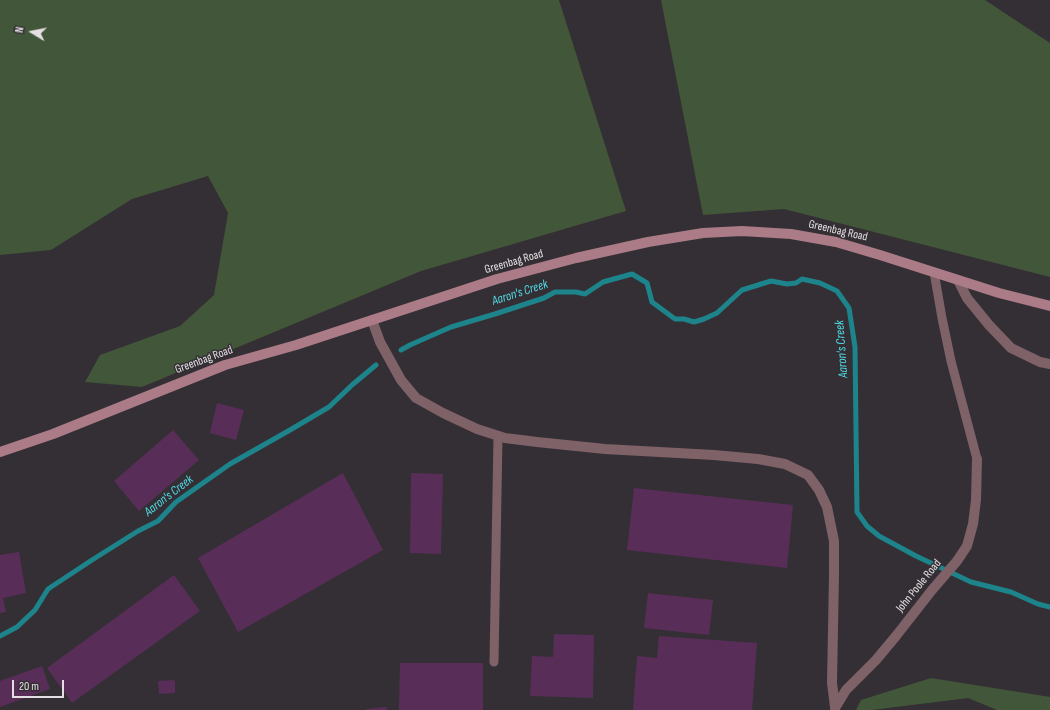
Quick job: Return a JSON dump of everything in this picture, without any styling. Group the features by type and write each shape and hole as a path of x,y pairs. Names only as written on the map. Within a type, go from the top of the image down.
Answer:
{"main road":[{"name":"Greenbag Road","path":"0,452 53,434 225,365 296,345 497,279 569,260 648,242 703,233 742,231 791,234 836,242 999,293 1050,306"}],"street":[{"path":"958,280 967,298 989,326 1011,348 1040,362 1050,364"},
{"path":"372,320 380,342 401,380 416,398 477,429 505,438 537,442 605,449 758,459 785,464 808,475 819,490 827,507 834,540 832,683 835,708"},
{"name":"John Poole Road","path":"835,708 846,690 876,660 957,561 967,546 973,524 976,500 977,459"}],"lane":[{"path":"934,272 951,361 977,459"},
{"path":"494,662 498,436"}],"green space":[{"path":"0,0 559,0 626,211 421,271 142,387 85,382 100,355 180,326 214,295 228,213 208,176 132,199 51,250 0,255"},
{"path":"661,0 985,0 1050,43 1050,277 784,209 703,215"},
{"path":"931,678 1050,697 1050,710 997,710 968,698 872,710 856,710 861,700"}],"building":[{"path":"217,403 244,410 236,440 210,433"},
{"path":"173,430 199,460 139,511 114,481"},
{"path":"343,473 383,550 238,632 198,558"},
{"path":"411,473 443,474 441,554 410,553"},
{"path":"634,488 793,505 787,568 627,550"},
{"path":"19,552 26,593 3,598 6,612 0,613 0,555"},
{"path":"174,575 200,611 72,703 47,668"},
{"path":"648,593 713,600 709,635 644,628"},
{"path":"554,634 594,635 593,698 530,696 532,656 553,657"},
{"path":"659,636 757,643 752,710 633,710 637,656 657,658"},
{"path":"400,663 483,663 483,710 399,710"},
{"path":"42,666 50,689 0,707 0,681"},
{"path":"175,680 175,693 159,694 158,681"},
{"path":"387,707 387,710 366,710 366,709"}],"waterway":[{"name":"Aaron's Creek","path":"401,350 451,327 544,298 555,292 576,292 585,294 603,282 632,274 647,283 652,302 675,319 684,319 694,322 717,313 742,290 771,281 787,284 796,283 802,279 820,283 837,291 849,308 855,347 857,512 867,526 879,536 916,556 971,582 1011,592 1038,604 1050,607"},
{"name":"Aaron's Creek","path":"0,636 17,627 35,610 48,589 138,531 158,521 176,502 230,464 329,407 376,365"}]}
